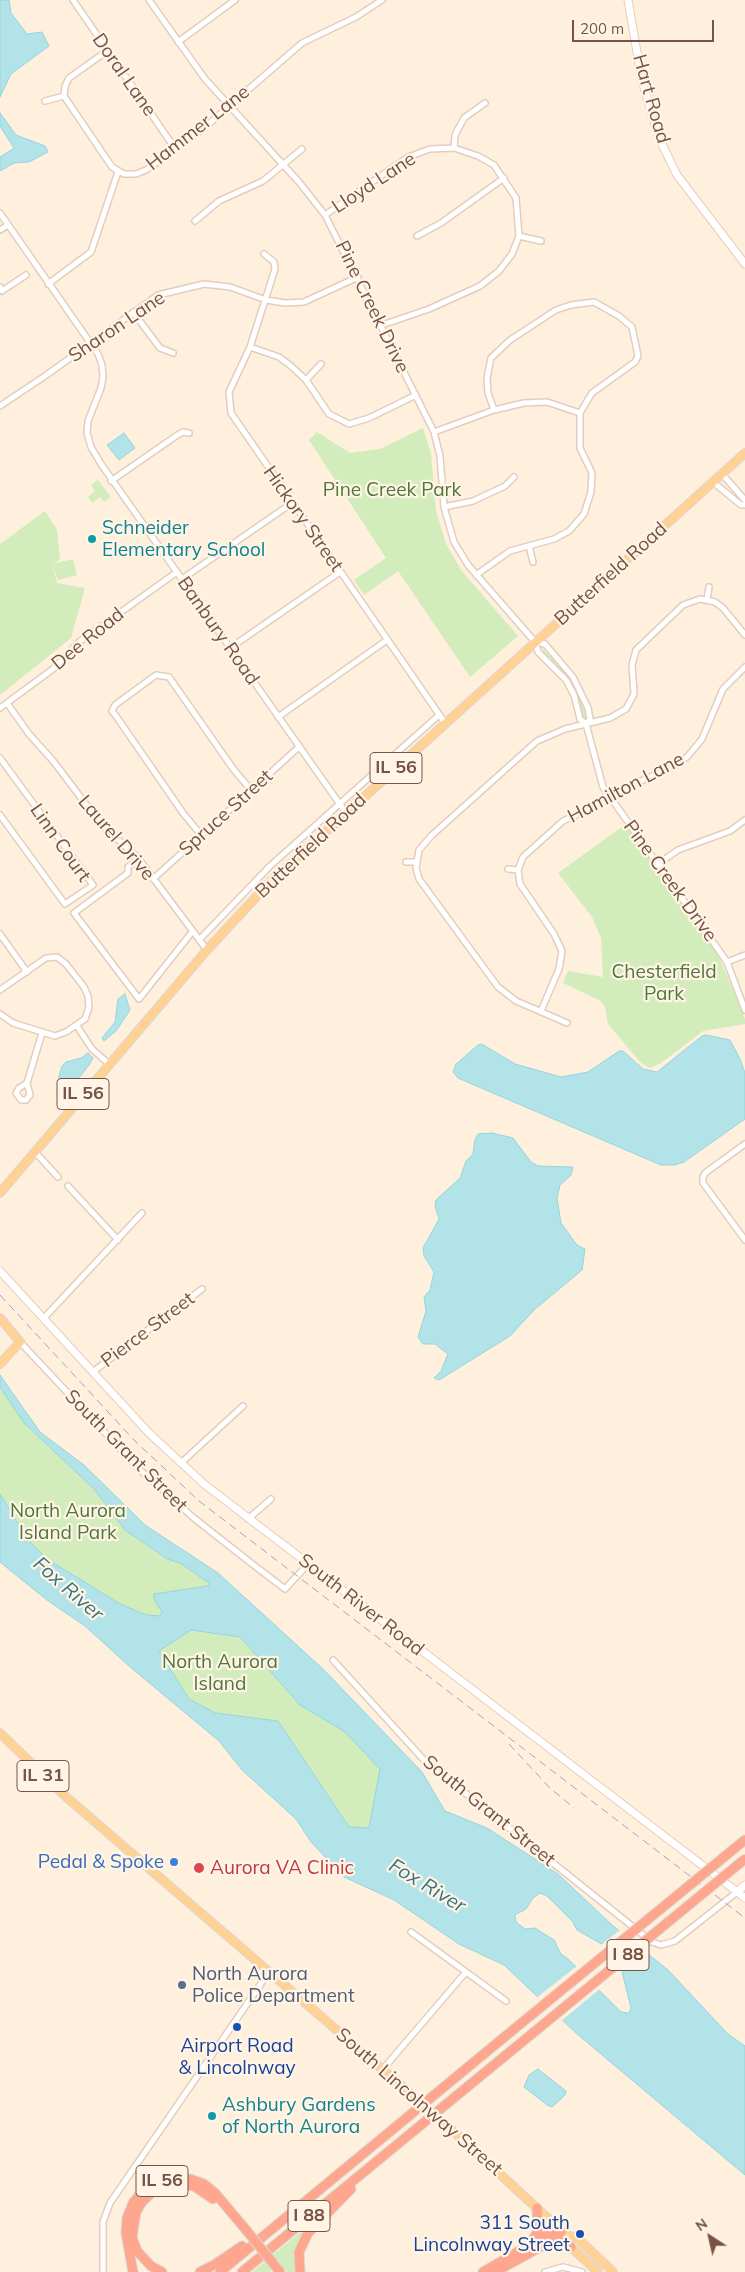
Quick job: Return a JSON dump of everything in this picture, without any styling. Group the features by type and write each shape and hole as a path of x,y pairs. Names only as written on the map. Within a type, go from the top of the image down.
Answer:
{"highway":[{"name":"I 88","path":"220,2272 745,1840"},
{"name":"I 88","path":"242,2272 745,1859"},
{"path":"300,2272 299,2252 308,2233 359,2182 377,2160"},
{"name":"IL 56","path":"133,2272 126,2232 127,2218 133,2203 141,2193 153,2184 166,2179 190,2179 204,2184 215,2193 271,2267 280,2272"},
{"path":"162,2272 151,2266 137,2251 132,2237 136,2212 142,2202 152,2192 164,2186 181,2184 194,2186 215,2201 244,2233"},
{"path":"530,2245 538,2231 538,2208"},
{"path":"487,2272 530,2245 562,2232"},
{"path":"487,2272 544,2245 562,2232"},
{"path":"200,2272 265,2234"},
{"path":"544,2245 563,2242 571,2247"}],"main road":[{"name":"Hart Road","path":"628,0 642,80 659,138 677,174 745,264"},
{"name":"Butterfield Road","path":"0,1193 207,950 268,884 745,453"},
{"name":"South River Road","path":"0,1272 94,1370 150,1433 181,1463 248,1519 745,1898"},
{"path":"0,1318 20,1342 0,1363"},
{"name":"South Lincolnway Street","path":"0,1732 65,1796 452,2130 538,2208 562,2232 571,2247 598,2272"},
{"path":"737,1892 745,1886"},
{"name":"South Lincolnway Street","path":"562,2232 576,2238 613,2272"}],"street":[{"name":"Doral Lane","path":"73,0 176,150"},
{"name":"Pine Creek Drive","path":"149,0 201,74 325,215 382,324 434,432 440,456 444,507 454,542 476,575 535,642 538,652 561,674 570,687 580,719 586,724 597,770 609,796 726,962 745,1010"},
{"path":"178,42 235,0"},
{"name":"Hammer Lane","path":"64,96 110,165 118,172 127,175 138,174 176,150 229,107 302,43 356,17 382,0"},
{"path":"45,101 64,96 64,86 68,78 107,51"},
{"path":"382,324 429,309 480,286 499,271 512,254 519,236 516,198 494,165 478,156 454,148 455,135 464,118 485,103"},
{"path":"194,221 212,206 263,180 302,148"},
{"name":"Lloyd Lane","path":"325,215 408,158 430,149 454,148"},
{"path":"48,284 91,252 118,172"},
{"path":"417,236 442,223 504,178"},
{"name":"Banbury Road","path":"0,213 90,343 102,365 103,377 101,388 88,421 87,433 91,446 111,481 346,813"},
{"path":"0,230 8,225"},
{"path":"519,236 541,240"},
{"name":"Hickory Street","path":"264,254 274,262 275,268 250,347 229,392 231,413 445,723"},
{"path":"0,287 2,291 26,275"},
{"name":"Sharon Lane","path":"2,405 158,295 204,284 230,288 285,304 304,302 358,277"},
{"path":"476,575 510,551 554,539 570,530 588,505 592,473 580,448 580,413 592,393 634,363 638,356 630,324 594,302 571,305 556,310 510,340 496,353 488,366 487,378 488,393 494,410"},
{"path":"133,312 160,348 173,353"},
{"path":"250,347 279,357 306,380 329,414 349,424 369,418 416,395"},
{"path":"306,380 321,364"},
{"path":"0,398 2,405"},
{"path":"434,432 494,410 524,403 547,402 580,413"},
{"path":"111,481 176,436 183,432 188,433"},
{"path":"722,474 745,500"},
{"path":"444,507 473,501 505,486 514,477"},
{"path":"713,482 740,505 745,505"},
{"path":"182,579 292,503"},
{"path":"528,546 533,562"},
{"name":"Dee Road","path":"0,708 53,668 79,642 177,572"},
{"path":"230,648 340,572"},
{"path":"707,600 709,587"},
{"path":"567,1023 516,1001 498,987 419,879 416,862 423,843 526,750 547,735 617,716 626,709 634,694 633,658 640,644 683,605 695,600 707,600 723,608 745,635"},
{"path":"278,717 387,640"},
{"name":"Pine Creek Drive","path":"535,642 545,644 573,677 588,708 590,719 586,724"},
{"name":"Hamilton Lane","path":"518,870 528,851 556,826 609,796 673,767 692,753 702,739 723,689 745,667"},
{"path":"201,835 183,813 112,711 115,705 153,677 166,676 171,680 234,770 251,790"},
{"name":"Laurel Drive","path":"6,703 100,823 138,858 207,950"},
{"path":"199,940 256,879 439,715"},
{"name":"Spruce Street","path":"153,879 299,747"},
{"name":"Linn Court","path":"0,758 93,885 66,904 0,815"},
{"path":"658,864 678,850 730,831 745,820"},
{"path":"138,858 128,867 127,873 74,913 138,999 192,932"},
{"path":"406,862 416,862"},
{"path":"508,870 518,870 522,888 554,934 562,951 559,969 541,1011"},
{"path":"0,934 27,972"},
{"path":"726,962 745,955"},
{"path":"0,990 46,958 57,957 66,964 88,996 89,1007 85,1019 77,1026 55,1036 12,1023 0,1014"},
{"path":"77,1026 92,1048 110,1064"},
{"path":"27,1082 42,1033"},
{"path":"745,1144 705,1173 703,1183 745,1240"},
{"path":"34,1152 58,1177"},
{"path":"68,1186 118,1240"},
{"path":"44,1318 142,1213"},
{"name":"Pierce Street","path":"94,1370 202,1289"},
{"name":"South Grant Street","path":"20,1342 154,1483 285,1589 308,1564"},
{"path":"181,1463 243,1406"},
{"path":"248,1519 270,1499"},
{"name":"South Grant Street","path":"332,1660 424,1760 652,1942 660,1945 675,1941 737,1892"},
{"path":"410,1932 506,2001"},
{"path":"103,2272 103,2222 110,2203 269,1972"},
{"path":"383,2069 466,1972"},
{"path":"545,2272 563,2267 582,2272"}],"green space":[{"name":"Pine Creek Park","path":"423,428 431,453 436,511 446,544 461,570 518,636 470,677 398,571 364,595 354,580 386,558 309,440 317,432 350,453 380,449"},
{"path":"98,480 111,497 104,502 100,497 92,503 88,497 95,491 91,485"},
{"path":"45,511 57,530 60,560 52,564 73,559 77,575 58,580 53,566 57,583 85,588 71,638 0,695 0,544"},
{"path":"542,648 569,676 583,700 586,720 583,719 576,695 566,677 543,652"},
{"name":"Chesterfield Park","path":"626,824 717,952 745,1019 745,1024 703,1031 661,1063 650,1068 641,1063 608,1024 605,1007 601,1001 563,983 568,971 603,977 601,938 592,917 558,873"},
{"name":"North Aurora Island Park","path":"0,1387 24,1423 94,1489 125,1530 166,1559 180,1563 209,1583 208,1586 154,1594 154,1599 159,1604 162,1612 160,1616 146,1615 120,1604 47,1559 28,1540 0,1494"},
{"name":"North Aurora Island","path":"191,1630 240,1637 300,1705 345,1732 381,1769 369,1828 349,1827 278,1721 215,1713 189,1699 159,1651"},
{"path":"308,2226 297,2272 287,2272 280,2264 270,2272 252,2272"}],"water":[{"path":"0,0 9,0 11,13 27,34 42,32 49,46 11,74 0,97"},
{"path":"0,113 16,135 45,146 48,152 29,162 14,163 0,171 0,157 14,148 0,126"},
{"path":"124,433 135,448 119,460 107,445"},
{"path":"125,994 130,1010 116,1031 104,1041 102,1038 115,1022 118,999"},
{"path":"706,1035 730,1040 740,1059 745,1073 745,1119 684,1162 675,1165 661,1165 458,1078 453,1072 456,1064 478,1045 482,1044 515,1064 561,1077 588,1072 619,1051 623,1051 643,1069 657,1072 702,1036"},
{"path":"88,1053 93,1058 89,1065 72,1087 64,1092 59,1092 58,1080 62,1066 66,1062 81,1058"},
{"path":"492,1133 513,1138 531,1162 538,1166 573,1167 571,1175 560,1185 557,1198 561,1223 577,1245 585,1249 582,1270 534,1310 510,1336 439,1380 434,1378 441,1371 448,1354 435,1344 423,1344 418,1337 426,1311 424,1297 430,1290 434,1272 424,1256 423,1248 439,1219 435,1206 436,1200 460,1178 466,1161 473,1154 478,1134"},
{"name":"Fox River","path":"0,1375 40,1432 84,1465 145,1525 218,1573 324,1670 422,1772 445,1811 487,1828 558,1874 611,1924 668,1970 728,2034 745,2046 745,2175 576,2033 504,1965 459,1944 394,1900 344,1877 311,1842 296,1819 242,1770 219,1741 129,1666 85,1626 47,1600 0,1562 0,1494 28,1540 47,1559 120,1604 146,1615 160,1616 162,1612 154,1599 154,1594 208,1586 209,1583 180,1563 167,1559 125,1530 94,1489 24,1423 0,1387","holes":["191,1630 240,1637 300,1705 345,1732 380,1769 369,1828 349,1827 278,1721 215,1713 189,1699 159,1651","540,1893 547,1896 573,1922 577,1930 605,1946 622,1972 631,2008 629,2013 621,2012 561,1954 554,1940 535,1928 525,1929 516,1922 515,1915 526,1909 533,1898"]},
{"path":"538,2069 566,2091 565,2095 552,2107 524,2087 529,2075"}],"pier":[{"path":"621,1929 648,1950 620,1973 601,1945"},
{"path":"578,1965 601,1988 560,2022 535,1999"}],"railway":[{"path":"0,1295 134,1440 199,1501 745,1918"},
{"path":"509,1744 550,1788 574,1808"}],"place":[{"name":"Schneider Elementary School","path":"92,539"},
{"name":"Pedal & Spoke","path":"174,1862"},
{"name":"Aurora VA Clinic","path":"199,1868"},
{"name":"North Aurora Police Department","path":"182,1985"},
{"name":"Airport Road & Lincolnway","path":"237,2027"},
{"name":"Ashbury Gardens of North Aurora","path":"212,2116"},
{"name":"311 South Lincolnway Street","path":"580,2234"}]}
